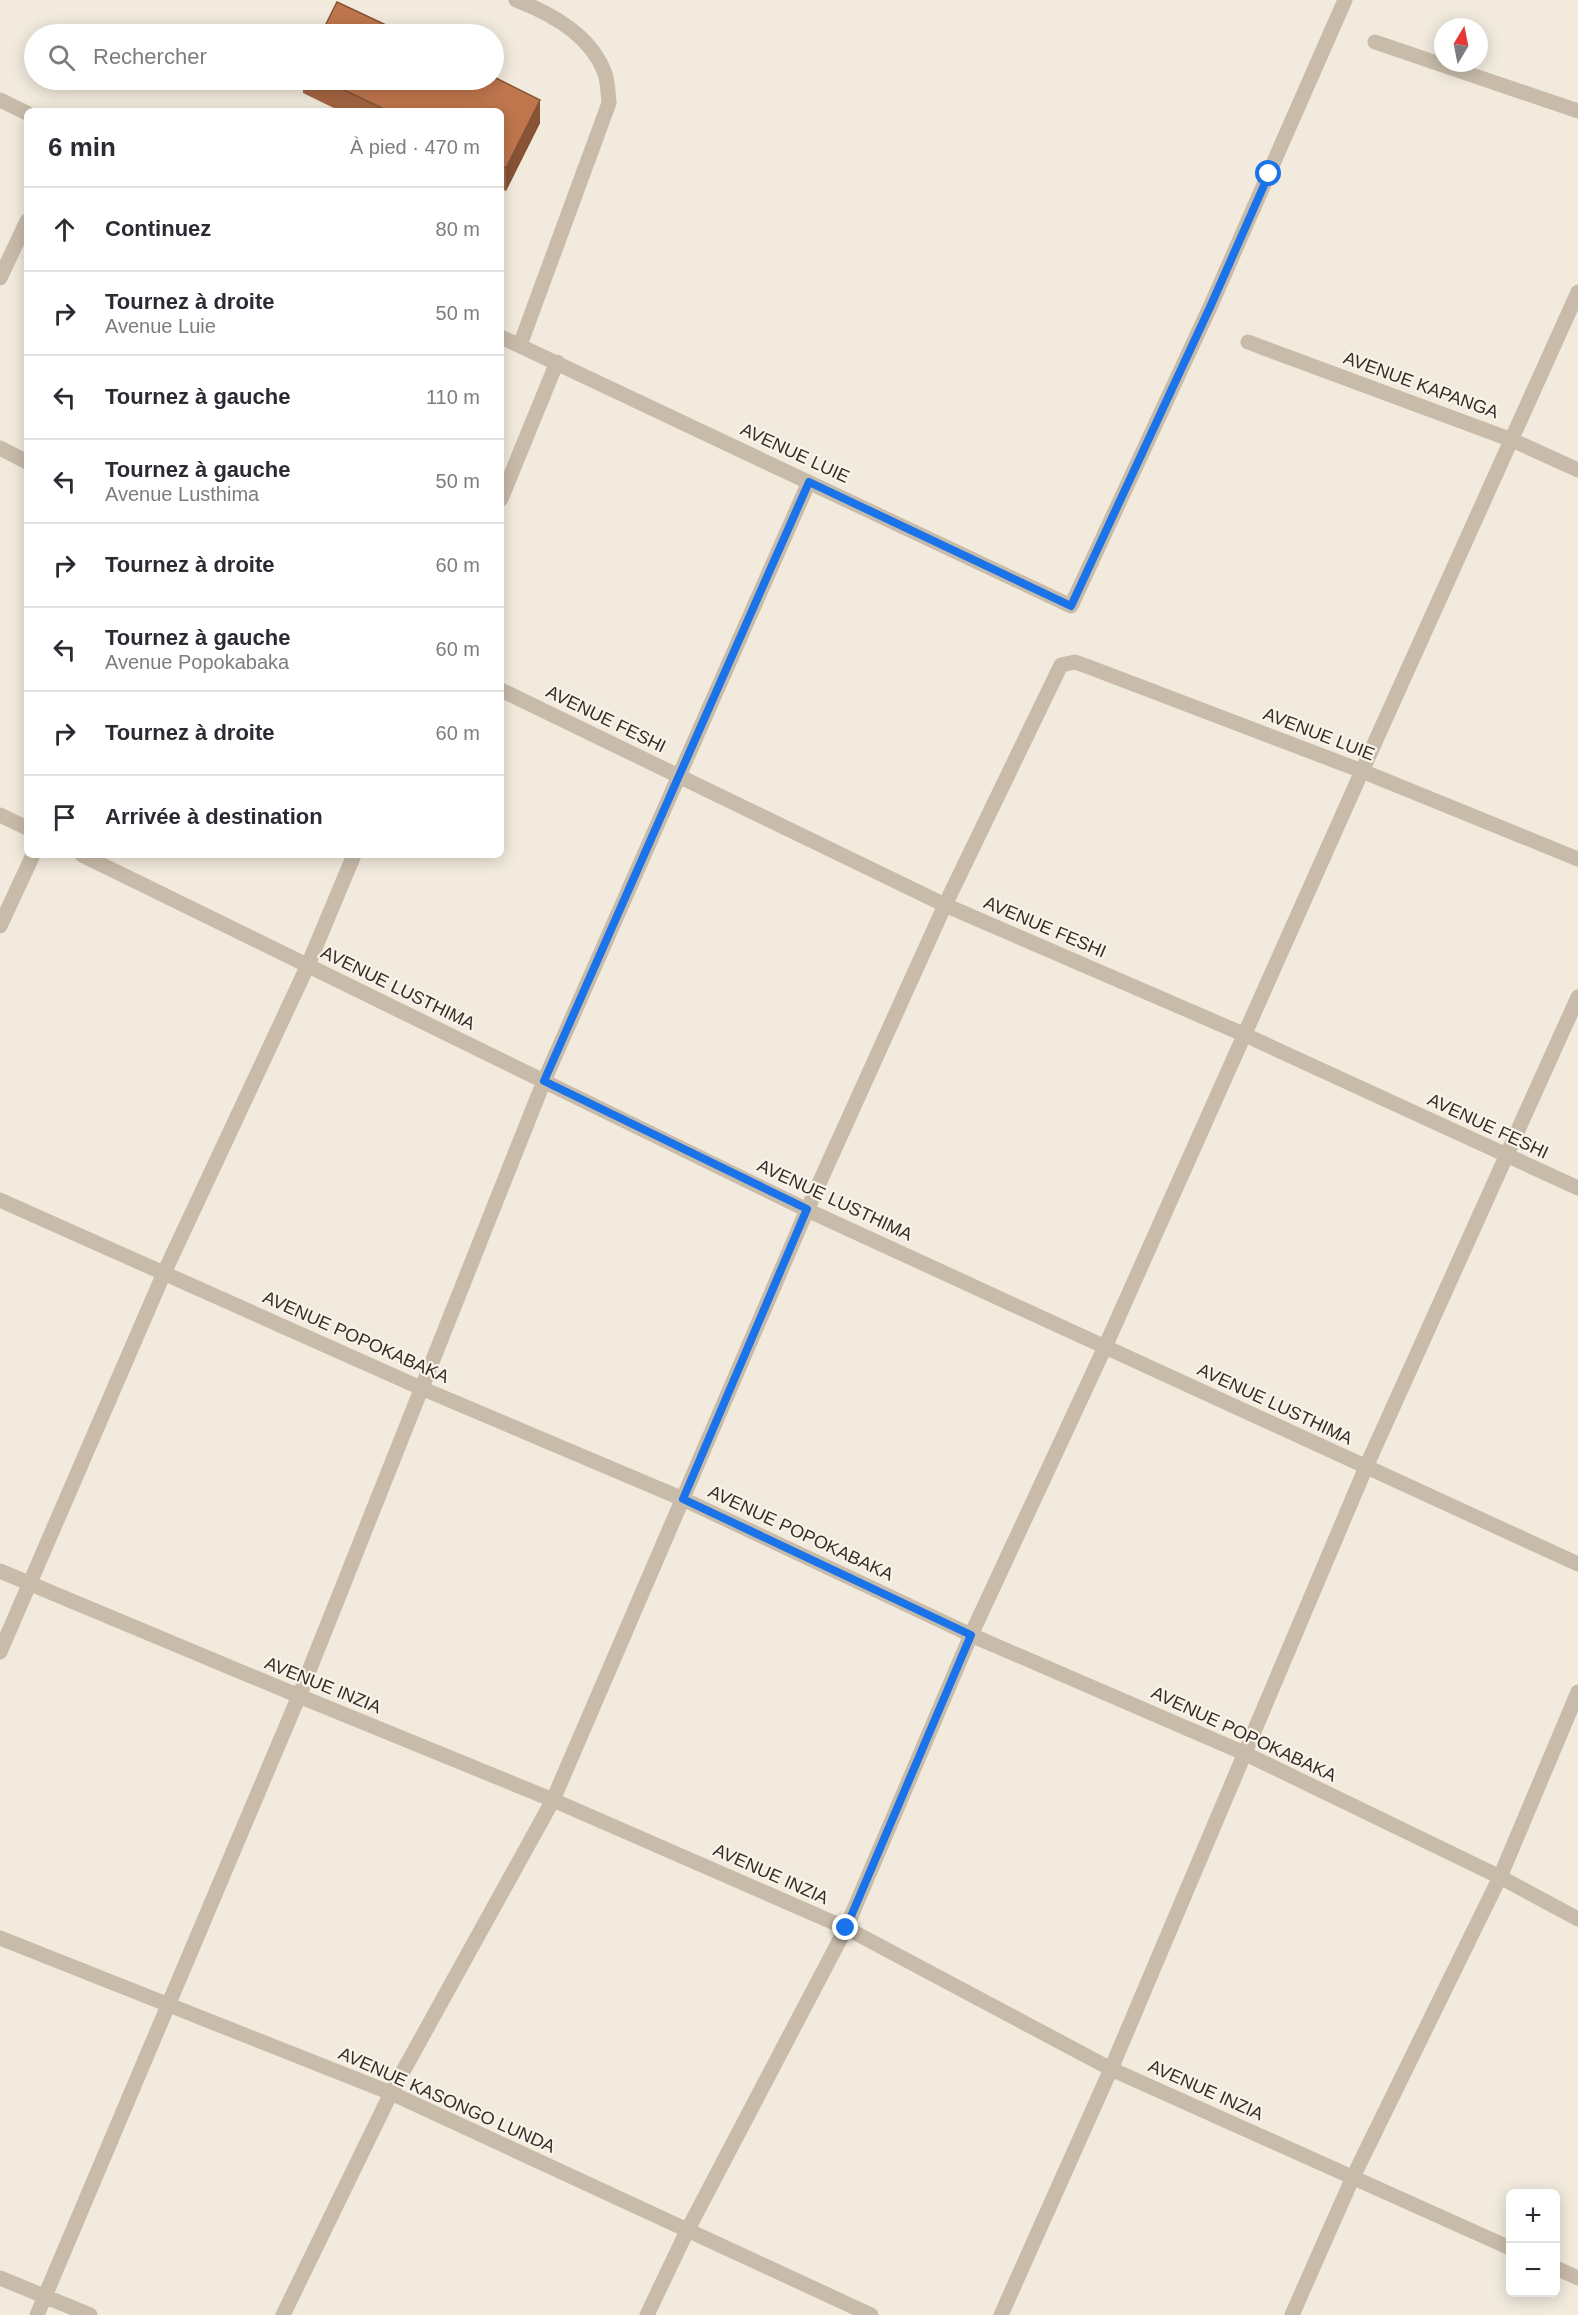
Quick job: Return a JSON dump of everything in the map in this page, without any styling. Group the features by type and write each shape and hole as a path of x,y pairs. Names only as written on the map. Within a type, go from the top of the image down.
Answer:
{"street":[{"path":"516,0 537,8 586,40 605,72 609,103 520,345"},
{"name":"AVENUE LUIE","path":"504,338 1071,606 1211,305 1345,0"},
{"path":"1375,42 1578,111"},
{"path":"0,100 24,112"},
{"path":"0,278 24,227"},
{"path":"647,2315 687,2231 846,1928 971,1635 1105,1347 1578,292"},
{"name":"AVENUE KAPANGA","path":"1248,342 1512,440 1578,470"},
{"path":"504,492 557,362"},
{"path":"0,448 24,460"},
{"path":"36,2315 299,1696 544,1081 809,482"},
{"name":"AVENUE LUIE","path":"945,905 1051,682 1061,666 1075,662 1362,771 1578,860"},
{"name":"AVENUE FESHI","path":"504,691 945,905 1244,1034 1578,1188"},
{"path":"0,815 24,827"},
{"path":"0,926 32,858"},
{"name":"AVENUE LUSTHIMA","path":"88,858 807,1209 1578,1564"},
{"path":"0,1652 164,1273 308,965 353,858"},
{"path":"283,2315 391,2093 553,1800 807,1209 945,905"},
{"path":"1000,2315 1111,2069 1366,1467 1578,997"},
{"name":"AVENUE POPOKABAKA","path":"0,1200 421,1388 683,1499 971,1635 1244,1753 1500,1877 1578,1919"},
{"name":"AVENUE INZIA","path":"0,1571 553,1800 846,1928 1111,2069 1506,2246"},
{"path":"1292,2315 1353,2177 1500,1877 1578,1692"},
{"name":"AVENUE KASONGO LUNDA","path":"0,1938 391,2093 871,2315"},
{"path":"1560,2270 1578,2278"},
{"path":"0,2278 90,2315"}],"building":[{"path":"337,2 384,24 326,24"},
{"path":"504,82 540,100 506,168 504,167 504,108 382,108 344,90 504,90"}],"route":[{"path":"846,1928 971,1635 683,1499 807,1209 544,1081 809,482 1071,606 1211,305 1269,174"}]}
